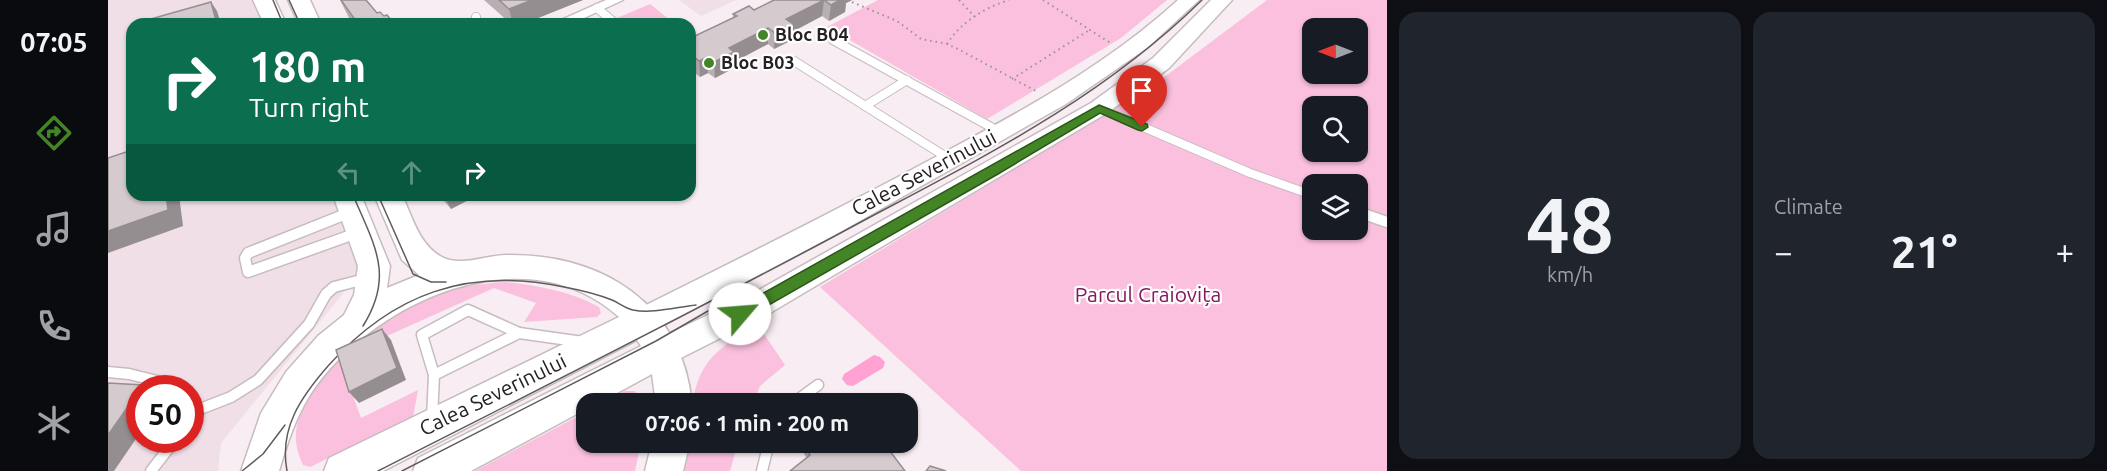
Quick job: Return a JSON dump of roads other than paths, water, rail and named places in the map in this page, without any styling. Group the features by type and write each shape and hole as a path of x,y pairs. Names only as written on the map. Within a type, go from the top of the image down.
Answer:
{"main road":[{"path":"264,0 272,18"},
{"path":"298,0 307,18"},
{"name":"Calea Severinului","path":"343,471 738,274 951,160 1058,98 1128,52 1151,35 1189,0"},
{"name":"Calea Severinului","path":"432,471 760,304 1099,108 1161,63 1222,0"},
{"path":"391,201 413,252 430,266 455,274"},
{"path":"354,213 371,256 374,277 370,295 356,324"},
{"path":"260,471 269,436 283,408 316,362 356,324 408,292 455,274 495,267 533,267 569,273 599,285 621,299 643,321 662,352 673,393"},
{"path":"664,471 668,453"}],"street":[{"path":"573,18 616,0"}],"lane":[{"path":"597,8 609,18"},
{"path":"833,40 1000,132"},
{"path":"794,61 951,160"},
{"path":"865,106 907,80"},
{"path":"1099,108 1250,173 1302,191"},
{"path":"354,213 256,271 248,272 245,258 248,253 354,213"},
{"path":"1368,215 1387,222"},
{"path":"204,408 231,398 258,380 309,324 326,294 334,287 374,277"},
{"path":"432,425 434,375 422,335 468,310 519,333 597,344"},
{"path":"434,375 519,333"},
{"path":"108,372 129,375"},
{"path":"807,393 818,385"},
{"path":"151,471 165,453"},
{"path":"762,471 766,453"}],"tram line":[{"path":"273,0 280,18"},
{"path":"289,0 297,18"},
{"path":"378,471 739,286 995,150 1039,124 1123,68 1163,36 1202,0"},
{"path":"356,201 374,245 379,275 378,291 373,308 363,326"},
{"path":"381,201 413,274 431,282 446,282"},
{"path":"287,471 285,455 289,427 301,402 318,378 353,341 379,320 406,304 434,292 464,284 496,281 529,282 588,292 640,311 696,305"},
{"path":"402,471 656,341 708,311"},
{"path":"242,471 263,454 285,425"}],"place":[{"name":"Bloc B04","path":"763,35"},
{"name":"Bloc B03","path":"709,63"}],"park label":[{"name":"Parcul Craiovița","path":"1148,295"}]}
